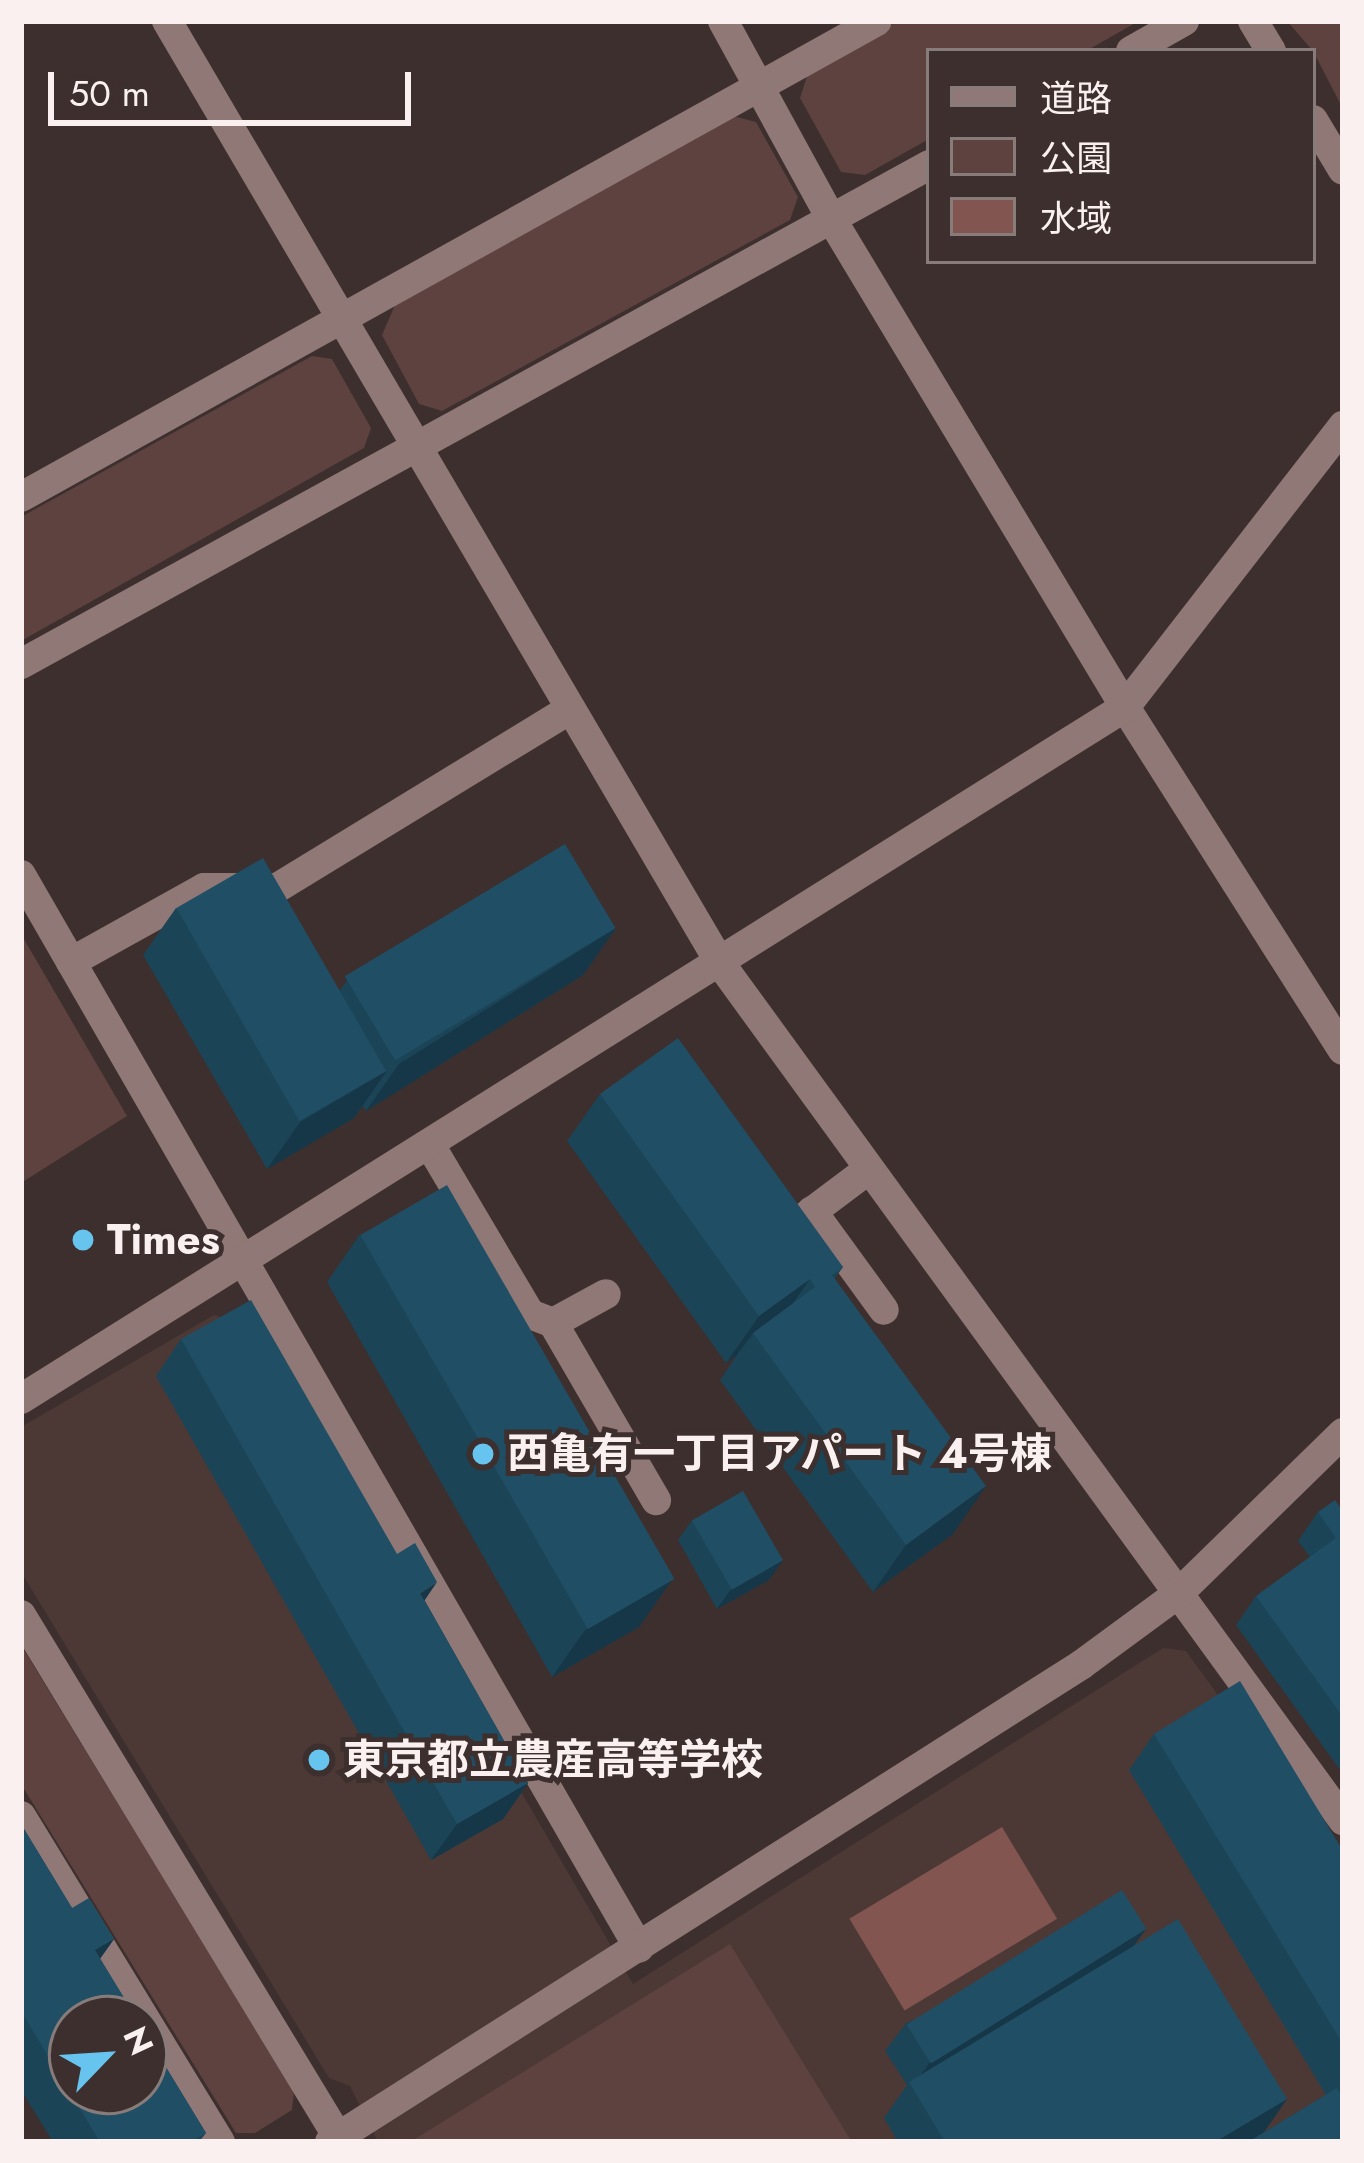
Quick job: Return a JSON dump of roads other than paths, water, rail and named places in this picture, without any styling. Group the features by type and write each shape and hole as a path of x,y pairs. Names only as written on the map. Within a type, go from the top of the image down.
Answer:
{"street":[{"path":"167,21 412,448 720,963 1343,1820"},
{"path":"724,21 832,220 1125,707 1343,1050"},
{"path":"21,497 877,21"},
{"path":"1136,48 1184,21"},
{"path":"1253,21 1269,48"},
{"path":"1316,125 1343,170"},
{"path":"21,664 926,168"},
{"path":"21,1400 1125,707 1343,426"},
{"path":"71,962 204,888 277,888 567,711"},
{"path":"21,875 639,1948"},
{"path":"430,1144 530,1313 553,1323 656,1500"},
{"path":"785,1232 868,1168"},
{"path":"812,1211 884,1310"},
{"path":"553,1323 606,1294"},
{"path":"21,1615 334,2140 1082,1665 1179,1593 1343,1433"},
{"path":"21,1816 220,2142"}],"water":[{"path":"1002,1827 1057,1919 905,2010 849,1919"}],"place":[{"name":"Times","path":"83,1240"},
{"name":"西亀有一丁目アパート 4号棟","path":"483,1454"},
{"name":"東京都立農産高等学校","path":"319,1760"}]}
